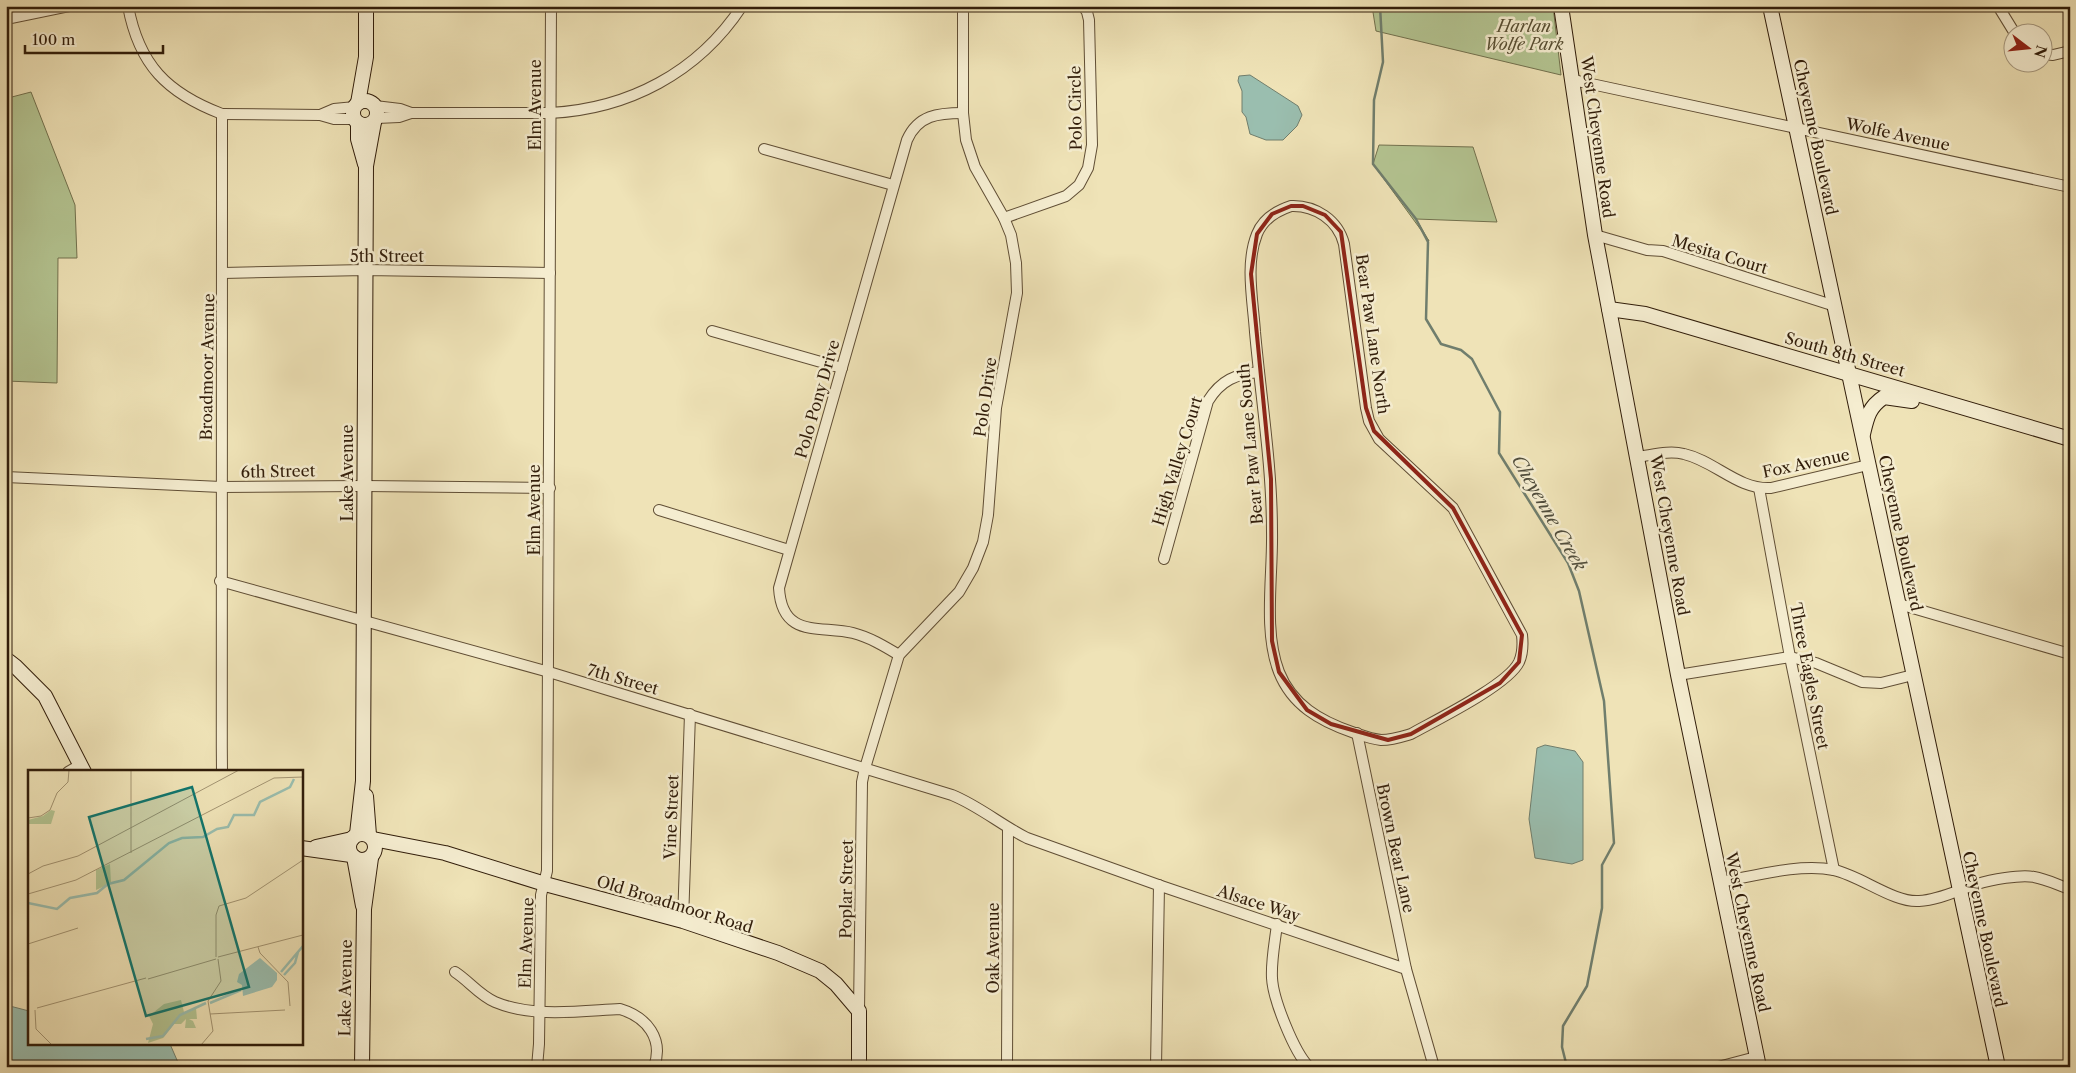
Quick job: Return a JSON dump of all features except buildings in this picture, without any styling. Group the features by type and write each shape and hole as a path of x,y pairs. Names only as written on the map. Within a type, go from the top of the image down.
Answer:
{"main road":[{"name":"Lake Avenue","path":"362,1067 364,909 368,805 363,781 366,166 358,139 365,113 370,72 366,57 366,6"},
{"name":"West Cheyenne Road","path":"1562,6 1573,80 1576,116 1595,235 1678,675 1757,1062"},
{"name":"Cheyenne Boulevard","path":"1770,6 1998,1067"},
{"name":"South 8th Street","path":"1609,309 1646,314 2070,440"},
{"path":"1862,437 1866,419 1873,404 1884,397 1902,398 1927,405 1940,401"},
{"path":"6,659 45,696 56,714 77,769"},
{"name":"Lake Avenue","path":"364,909 358,888 353,856 349,847 366,843"},
{"name":"Old Broadmoor Road","path":"304,848 353,856 360,860 366,843"},
{"name":"Old Broadmoor Road","path":"304,848 366,843 445,853 545,884 683,921 778,953 813,968 836,984 859,1011"},
{"path":"859,1011 859,1067"}],"street":[{"path":"6,19 69,6"},
{"path":"128,6 140,47 155,72 165,83 189,100 222,114 320,115 334,109 399,117 411,113 570,112 607,105 644,91 667,78 704,51 720,35 742,6"},
{"name":"Elm Avenue","path":"537,1067 541,895 548,870 551,6"},
{"name":"Polo Drive","path":"865,768 898,655 959,592 973,568 983,542 988,515 996,408 1017,292 1014,250 1004,218 975,167 966,140 963,113 963,6"},
{"name":"Polo Circle","path":"1004,218 1066,196 1079,185 1088,168 1092,145 1089,20 1083,6"},
{"path":"1998,6 2008,22"},
{"path":"2054,55 2070,50"},
{"name":"Wolfe Avenue","path":"1573,80 2070,187"},
{"name":"Polo Pony Drive","path":"898,655 864,636 841,631 812,629 796,623 789,617 782,605 780,588 789,550 893,186 911,130 934,114 963,113"},
{"name":"Broadmoor Avenue","path":"222,114 223,273 220,580 222,770"},
{"path":"764,149 893,186"},
{"name":"Bear Paw Lane North","path":"1280,210 1302,206 1325,215 1341,232 1366,408 1374,431 1387,448 1453,508 1522,635 1523,644 1519,662 1500,683 1411,734 1388,740 1379,740 1356,733"},
{"name":"Bear Paw Lane South","path":"1280,210 1264,223 1257,234 1253,251 1252,288 1271,479 1271,620 1274,655 1279,672 1286,685 1307,710 1330,724 1356,733"},
{"name":"Mesita Court","path":"1595,235 1647,250 1664,252 1835,306"},
{"name":"5th Street","path":"223,273 365,270 550,272"},
{"path":"712,331 842,368"},
{"name":"High Valley Court","path":"1164,559 1208,401 1215,390 1224,382 1242,374 1259,372"},
{"name":"Fox Avenue","path":"1638,457 1671,452 1687,454 1746,484 1759,488 1771,488 1868,465"},
{"name":"6th Street","path":"6,477 221,487 550,488"},
{"name":"Three Eagles Street","path":"1759,488 1790,657 1834,870"},
{"path":"659,510 789,550"},
{"name":"7th Street","path":"220,580 548,672 952,795 975,806 1008,828"},
{"path":"1899,604 2070,654"},
{"path":"1678,675 1790,657 1816,663 1862,682 1880,683 1913,675"},
{"name":"Vine Street","path":"683,921 690,714"},
{"name":"Brown Bear Lane","path":"1356,733 1406,969"},
{"name":"Poplar Street","path":"859,1011 862,782 865,768"},
{"name":"Alsace Way","path":"1008,828 1027,838 1159,886 1277,924 1406,969"},
{"name":"Oak Avenue","path":"1007,1067 1008,828"},
{"path":"1721,882 1808,867 1834,870 1861,879 1900,899 1920,902 1959,892 1978,884 2023,876 2033,876 2070,890"},
{"path":"1156,1067 1159,886"},
{"path":"1277,924 1272,981 1276,998 1294,1044 1309,1067"},
{"path":"1406,969 1434,1067"},
{"path":"455,972 468,979 483,995 494,1002 514,1008 539,1012 620,1009 630,1012 650,1026 655,1035 658,1054 654,1067"},
{"path":"1718,1067 1757,1062"}],"highlighted area":[{"path":"1291,206 1303,206 1325,215 1341,232 1366,408 1374,431 1453,508 1522,635 1519,662 1500,683 1411,734 1388,740 1331,724 1307,710 1279,672 1272,641 1271,479 1251,274 1257,234 1272,214"}],"green space":[{"name":"Harlan Wolfe Park","path":"1372,6 1553,6 1561,75 1376,31"},
{"path":"31,92 75,205 77,258 58,258 57,383 6,381 6,94 8,98"},
{"path":"1379,145 1473,147 1497,222 1416,219 1429,241 1373,164"}],"shaded area":[{"path":"1250,75 1298,106 1302,115 1297,126 1283,140 1266,140 1250,134 1246,117 1242,112 1242,91 1238,81 1239,76"},
{"path":"1545,745 1575,751 1583,762 1583,860 1572,864 1535,858 1529,819 1537,748"},
{"path":"6,1005 28,1011 28,1046 171,1046 180,1067 6,1067"}],"waterway":[{"name":"Cheyenne Creek","path":"1380,6 1383,62 1374,100 1373,164 1416,219 1428,242 1426,319 1441,344 1461,350 1472,359 1500,412 1499,453 1568,563 1579,591 1604,701 1614,843 1602,865 1602,908 1587,986 1563,1026 1562,1047 1567,1067"}]}
